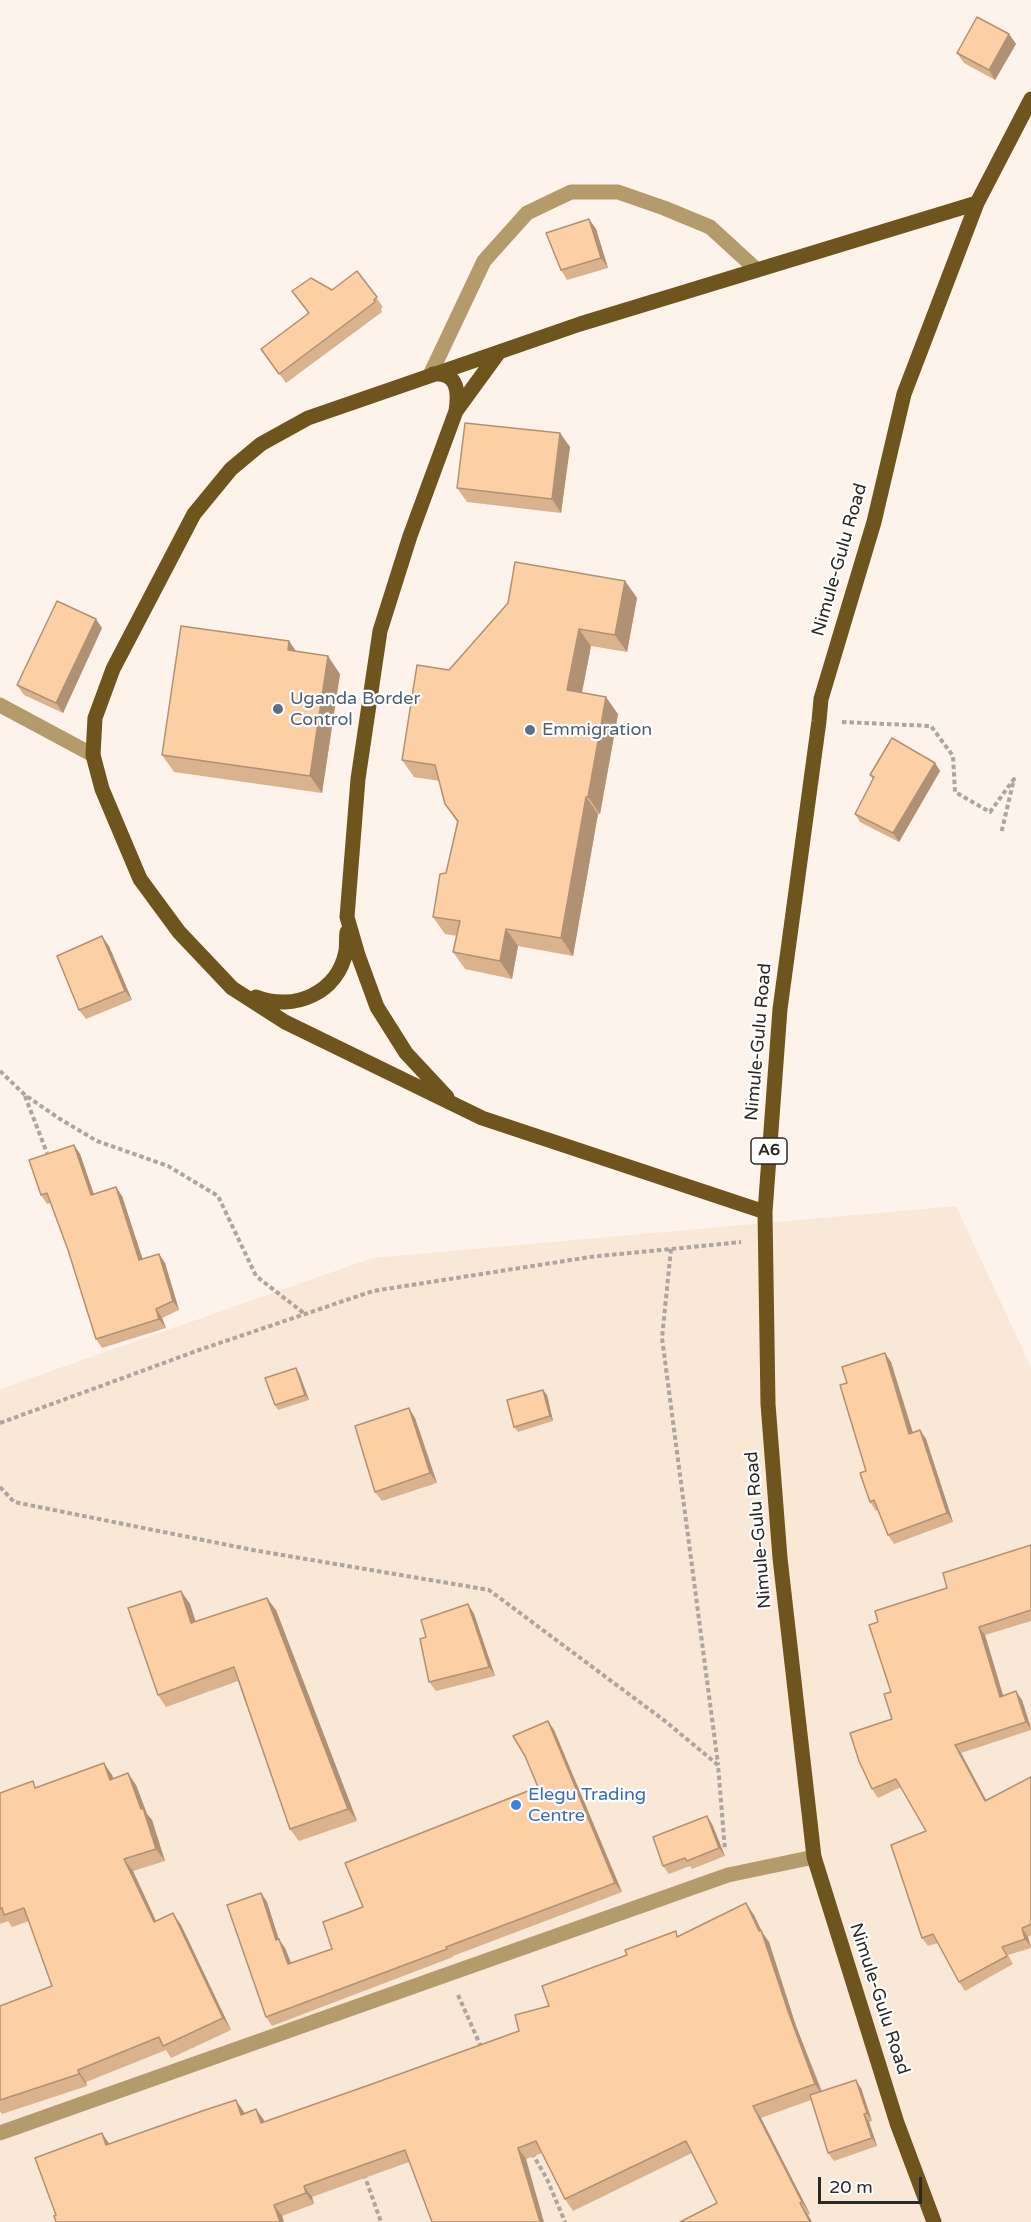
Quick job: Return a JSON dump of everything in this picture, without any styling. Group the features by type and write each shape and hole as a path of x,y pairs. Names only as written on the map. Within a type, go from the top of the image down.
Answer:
{"main road":[{"name":"Nimule-Gulu Road","path":"934,2222 897,2123 813,1857 780,1558 768,1404 765,1212 780,1010 819,721 820,699 874,522 904,394 978,203 1031,99"},
{"path":"765,1212 482,1118 285,1022 232,988 179,932 140,879 102,789 93,755 95,718 112,669 194,513 231,469 261,444 308,418 610,314 978,203"},
{"path":"456,411 499,352"},
{"path":"232,988 272,1003 293,1003 314,995 329,984 339,969 346,951 358,779 380,631 410,536 456,411 459,395 454,382 443,375 430,375"},
{"path":"347,917 377,1007 406,1053 453,1104"}],"street":[{"path":"430,375 484,261 527,213 572,192 618,192 664,207 710,227 757,270"},
{"path":"0,705 93,755"},
{"path":"0,2133 728,1875 813,1857"}],"path":[{"path":"819,721 931,726 953,756 955,792 990,812 1014,779 1001,834"},
{"path":"0,1071 25,1095 97,1141 168,1166 218,1196 256,1276 306,1315"},
{"path":"25,1095 47,1154"},
{"path":"0,1423 199,1350 373,1291 590,1257 764,1240"},
{"path":"671,1249 662,1338 718,1765 728,1875"},
{"path":"0,1487 14,1502 253,1550 489,1590 665,1721 718,1765"},
{"path":"447,1973 485,2056"},
{"path":"529,2149 547,2179 565,2222"},
{"path":"364,2174 381,2222"}],"shaded area":[{"name":"Elegu Trading Centre","path":"956,1206 1031,1367 1031,2222 0,2222 0,1389 372,1258"}],"building":[{"path":"977,17 1009,34 989,70 957,53"},
{"path":"589,219 601,258 561,270 546,233"},
{"path":"357,271 377,297 375,302 279,374 261,349 309,313 292,291 311,278 332,290"},
{"path":"465,423 560,433 552,499 457,488"},
{"path":"515,562 625,581 615,635 579,629 567,690 606,697 561,938 506,929 500,961 453,952 460,921 433,917 440,874 446,873 458,821 445,804 435,765 402,760 417,665 449,670 508,603"},
{"path":"57,601 96,619 56,703 17,685"},
{"path":"181,626 289,641 288,650 328,656 310,776 162,755"},
{"path":"892,738 935,763 893,833 855,814 874,777 870,775"},
{"path":"102,936 125,991 79,1010 57,956"},
{"path":"74,1145 91,1195 116,1187 139,1260 159,1254 173,1301 156,1309 159,1319 96,1339 47,1193 41,1195 29,1160"},
{"path":"885,1353 909,1434 920,1430 947,1513 888,1535 874,1500 870,1502 860,1473 866,1471 840,1385 847,1383 842,1367"},
{"path":"296,1368 305,1395 275,1405 265,1378"},
{"path":"543,1390 550,1416 514,1427 507,1400"},
{"path":"409,1408 430,1473 375,1492 355,1426"},
{"path":"1031,1545 1031,1610 979,1627 1000,1697 1016,1691 1026,1722 955,1745 985,1801 1031,1777 1031,1924 1022,1928 1025,1939 1002,1947 1007,1956 959,1982 933,1934 922,1938 891,1845 926,1831 896,1779 872,1789 859,1761 850,1733 892,1719 884,1694 891,1692 869,1625 878,1622 875,1611 947,1588 943,1573"},
{"path":"181,1591 191,1623 267,1598 348,1809 290,1829 234,1667 158,1695 128,1608"},
{"path":"468,1604 489,1667 429,1682 420,1639 426,1637 421,1620"},
{"path":"548,1721 615,1883 266,2017 227,1905 261,1893 276,1940 279,1939 288,1964 332,1949 323,1922 363,1907 345,1863 538,1787 525,1756 513,1736"},
{"path":"104,1763 110,1780 128,1773 141,1809 143,1808 156,1849 124,1859 154,1922 173,1913 223,2018 163,2046 159,2037 78,2070 79,2074 0,2100 0,2006 52,1986 24,1908 4,1915 2,1908 0,1909 0,1793 33,1781 35,1788"},
{"path":"707,1816 719,1848 687,1861 685,1858 663,1866 653,1837"},
{"path":"746,1903 759,1931 761,1930 815,2084 753,2106 810,2222 680,2222 717,2203 686,2141 565,2199 536,2141 518,2148 540,2222 432,2222 405,2150 304,2186 306,2193 274,2205 280,2222 56,2222 54,2216 56,2215 35,2158 102,2133 106,2145 236,2100 241,2115 256,2109 261,2123 372,2084 519,2031 515,2015 549,2006 542,1986 627,1955 625,1950 676,1931 677,1937"},
{"path":"856,2080 867,2113 864,2114 872,2138 828,2153 810,2095"}],"place":[{"name":"Uganda Border Control","path":"278,709"},
{"name":"Emmigration","path":"530,730"},
{"name":"Elegu Trading Centre","path":"516,1805"}]}
